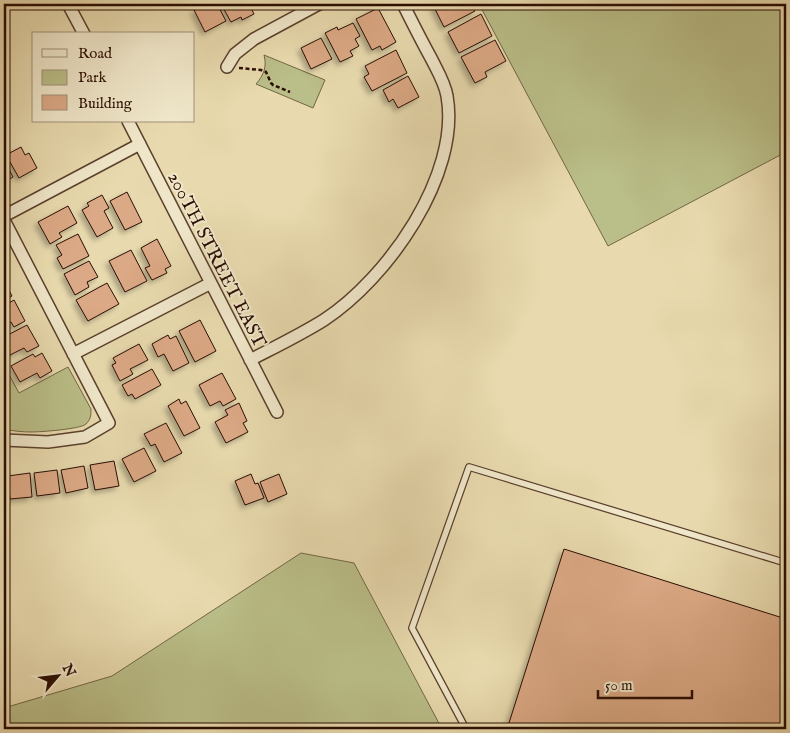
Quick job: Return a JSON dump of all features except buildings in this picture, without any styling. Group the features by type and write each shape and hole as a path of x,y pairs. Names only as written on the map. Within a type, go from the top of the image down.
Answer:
{"street":[{"path":"68,4 83,32"},
{"path":"226,67 236,54 254,38 320,4"},
{"path":"250,360 324,319 349,299 377,272 404,239 423,207 437,176 448,133 447,96 443,81 403,4"},
{"name":"200TH STREET EAST","path":"129,122 277,412"},
{"path":"4,440 48,442 85,437 109,423 4,218 140,144"},
{"path":"73,354 211,283"}],"lane":[{"path":"466,729 412,628 469,467 786,563"}],"path":[{"path":"226,67 261,70 266,72 273,85 290,92"}],"green space":[{"path":"479,4 786,4 786,152 608,246"},
{"path":"264,55 325,80 313,108 256,84 264,70"},
{"path":"5,367 19,393 68,367 91,409 89,420 83,426 51,431 28,432 4,429"},
{"path":"301,553 354,563 442,729 4,729 4,708 112,676"}]}
